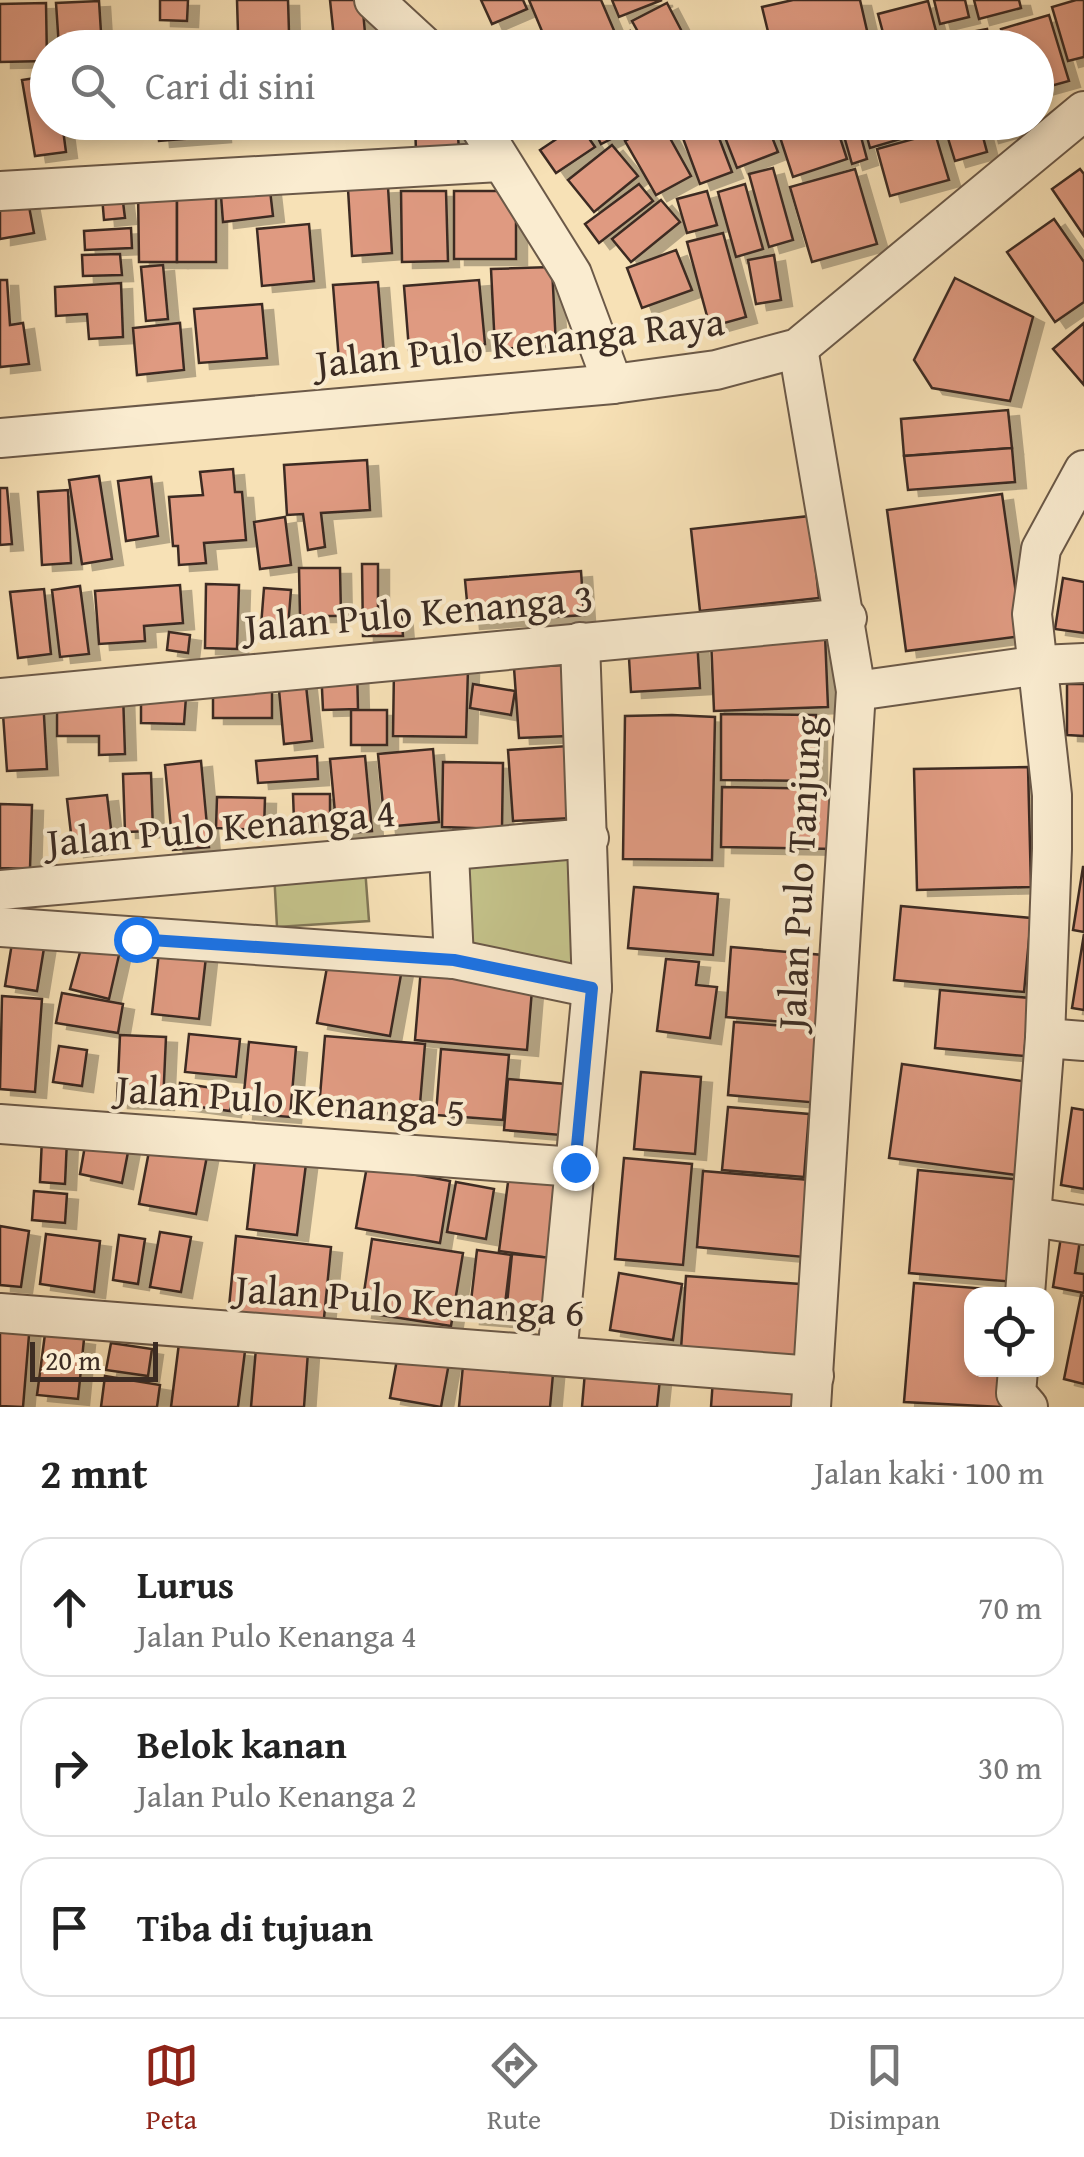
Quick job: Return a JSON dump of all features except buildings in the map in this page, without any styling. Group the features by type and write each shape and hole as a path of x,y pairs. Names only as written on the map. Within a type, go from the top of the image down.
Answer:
{"street":[{"path":"374,0 406,30"},
{"name":"Jalan Pulo Kenanga Raya","path":"1054,136 1084,111"},
{"path":"487,140 572,274 613,384"},
{"name":"Jalan Pulo Kenanga Raya","path":"0,438 613,384 716,370 798,348 1049,140"},
{"path":"0,191 499,162"},
{"name":"Jalan Pulo Tanjung","path":"798,348 847,618 856,691 812,1391"},
{"path":"1026,1287 1045,1038 1068,851 1032,614 1041,548 1084,470"},
{"name":"Jalan Pulo Kenanga 3","path":"0,698 847,618"},
{"path":"558,1356 592,988 580,642"},
{"path":"856,691 1040,664 1084,664"},
{"name":"Jalan Pulo Kenanga 4","path":"0,890 449,854 589,838"},
{"name":"Jalan Pulo Kenanga 4","path":"449,854 454,960"},
{"path":"0,927 454,960 592,988"},
{"path":"1045,1038 1084,1041"},
{"name":"Jalan Pulo Kenanga 5","path":"0,1124 575,1167"},
{"path":"1032,1217 1084,1225"},
{"name":"Jalan Pulo Kenanga 6","path":"0,1313 558,1356 812,1391"},
{"path":"1017,1377 1016,1393 1028,1407"}],"shaded area":[{"path":"586,854 583,978 462,951 457,865"},
{"path":"365,868 369,921 277,927 274,872"}],"route":[{"path":"136,939 454,960 592,988 575,1167"}]}
